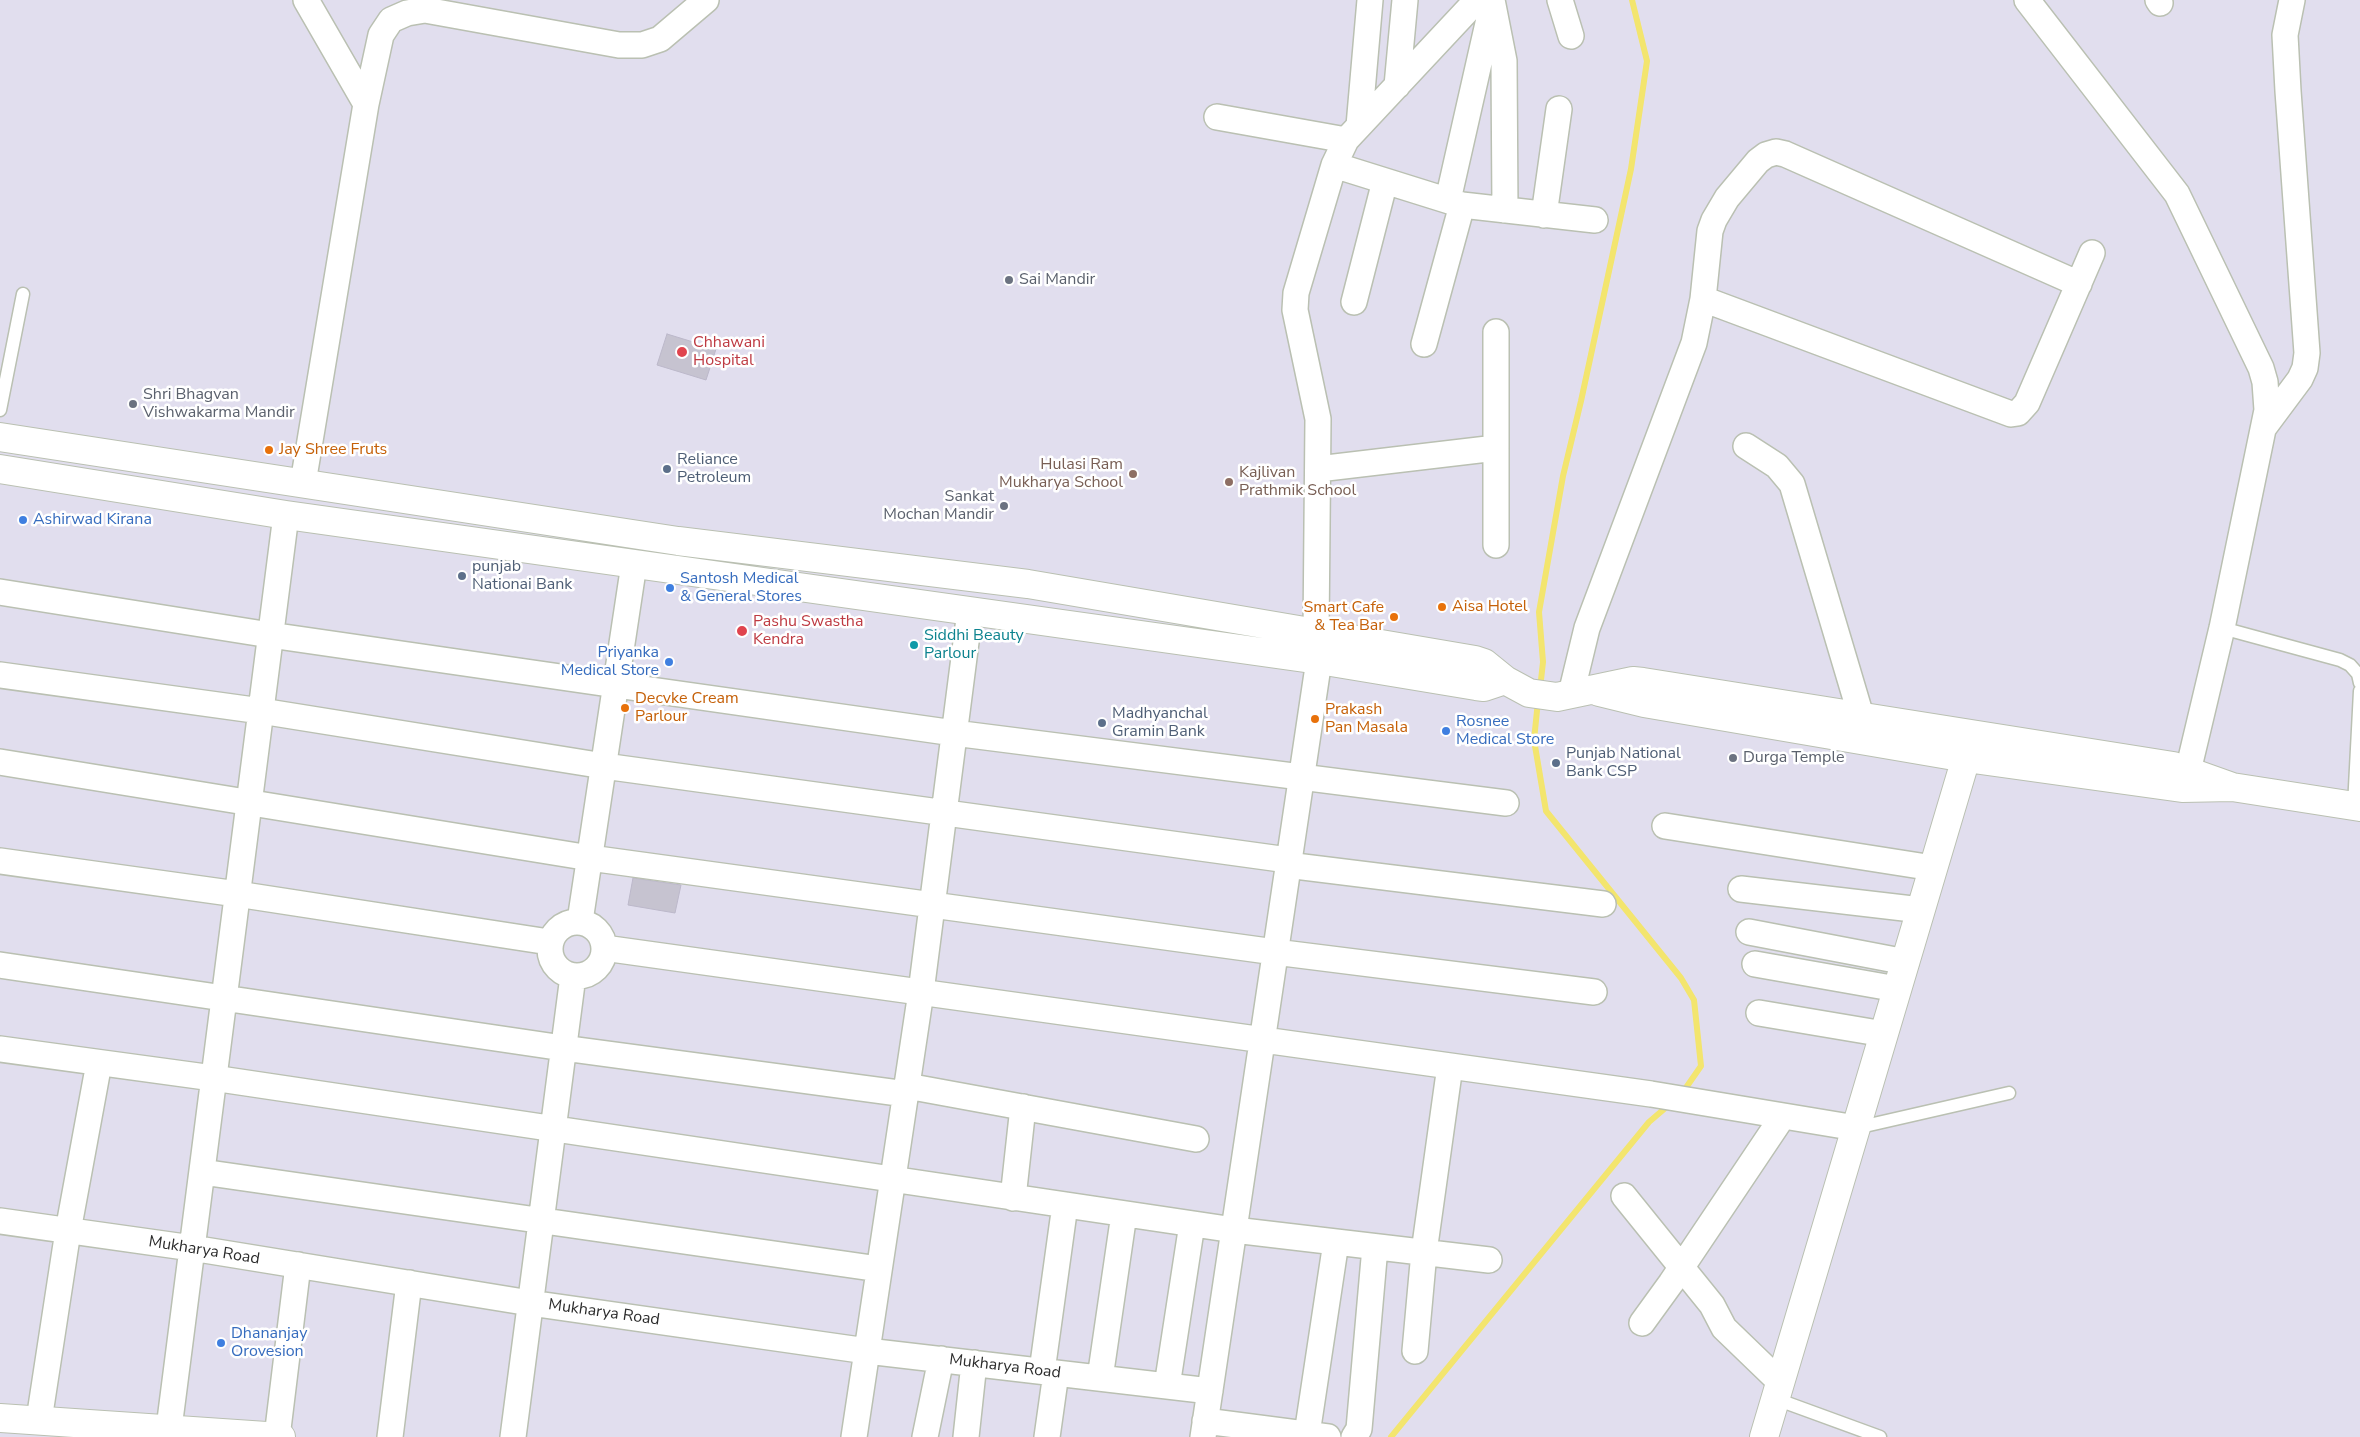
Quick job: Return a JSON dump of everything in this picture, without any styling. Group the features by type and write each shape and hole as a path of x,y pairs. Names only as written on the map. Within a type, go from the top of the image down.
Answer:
{"main road":[{"path":"0,437 678,541 1028,584 1475,660 1484,663 1505,680 1529,693 1573,694 1644,703 1966,758 2182,788 2232,787 2357,806"},
{"path":"0,470 286,515 1319,660 1484,687 1505,680"},
{"path":"1573,694 1633,681 1643,682 2173,766 2232,787"},
{"path":"1764,1437 1966,758"},
{"path":"0,1418 169,1428 224,1435 279,1437"}],"street":[{"path":"306,0 366,104"},
{"path":"303,483 366,104 381,35 391,20 407,13 425,10 620,45 642,45 660,39 706,0"},
{"path":"1352,133 1370,0"},
{"path":"1397,86 1405,0"},
{"path":"1560,0 1571,36"},
{"path":"2027,0 2177,194 2261,368 2268,396 2222,628 2188,770"},
{"path":"2263,427 2300,379 2305,368 2307,353 2288,91 2286,36 2292,0"},
{"path":"1316,633 1318,419 1295,310 1295,300 1334,165 1352,133 1397,86 1487,1"},
{"path":"1424,344 1455,202 1487,1"},
{"path":"1487,1 1504,61 1505,210"},
{"path":"1544,215 1559,109"},
{"path":"1217,117 1352,133"},
{"path":"1573,694 1587,628 1694,343 1703,299 1710,232 1720,208 1758,161 1766,155 1776,152 1785,154 2079,284"},
{"path":"1334,165 1455,202 1505,210 1595,220"},
{"path":"1354,302 1384,181"},
{"path":"1703,299 2010,414 2018,413 2028,403 2092,253"},
{"path":"1496,332 1496,545"},
{"path":"1746,446 1777,466 1792,484 1861,716"},
{"path":"1318,469 1496,448"},
{"path":"169,1428 286,515"},
{"path":"580,922 634,564"},
{"path":"0,592 270,635 954,733 1301,776 1506,804"},
{"path":"854,1437 921,992 970,611"},
{"path":"1319,660 1204,1429 1318,1435 1336,1242"},
{"path":"0,675 261,711 604,766 1603,904"},
{"path":"0,762 590,858 1275,952 1594,992"},
{"path":"1664,826 1934,868"},
{"path":"0,861 237,894 549,942"},
{"path":"1740,889 1921,910"},
{"path":"571,922 590,924 602,938 603,957 592,972 582,976 573,976 564,973 551,960 549,942 562,925 571,922"},
{"path":"1750,932 1906,962"},
{"path":"604,948 1651,1094 1856,1128"},
{"path":"1755,964 1897,989"},
{"path":"0,965 563,1048 906,1090 1023,1107 1196,1139"},
{"path":"513,1437 573,976"},
{"path":"1759,1013 1884,1034"},
{"path":"0,1049 214,1078 1234,1230 1489,1260"},
{"path":"39,1420 68,1231 99,1063"},
{"path":"1415,1351 1424,1252 1450,1066"},
{"path":"1014,1198 1023,1107"},
{"path":"1642,1323 1677,1275 1783,1116"},
{"path":"202,1172 879,1270"},
{"path":"1624,1196 1677,1275 1712,1304 1724,1328 1778,1390"},
{"path":"1047,1437 1049,1372 1065,1206"},
{"path":"1100,1378 1124,1214"},
{"name":"Mukharya Road","path":"0,1221 192,1248 530,1302 867,1351 1210,1391"},
{"path":"1167,1386 1192,1224"},
{"path":"1354,1437 1359,1429 1376,1247"},
{"path":"279,1437 298,1265"},
{"path":"390,1437 409,1283"},
{"path":"925,1437 941,1359"},
{"path":"966,1437 974,1363"}],"lane":[{"path":"0,410 23,294"},
{"path":"2222,628 2340,660 2350,665 2358,674 2360,683"},
{"path":"2357,806 2360,691"},
{"path":"1856,1128 2009,1093"},
{"path":"1778,1390 1880,1437"}],"building":[{"path":"667,334 716,349 706,380 657,365"},
{"path":"633,878 681,885 675,913 628,905"}],"waterway":[{"path":"1540,689 1543,662 1539,612 1563,476 1631,169 1647,61 1632,0"},
{"path":"1538,701 1534,740 1546,811 1681,978 1694,1000 1701,1066 1683,1092"},
{"path":"1391,1437 1649,1122 1670,1104"}],"place":[{"name":"Sai Mandir","path":"1009,280"},
{"name":"Chhawani Hospital","path":"682,352"},
{"name":"Shri Bhagvan Vishwakarma Mandir","path":"133,404"},
{"name":"Jay Shree Fruts","path":"269,450"},
{"name":"Reliance Petroleum","path":"667,469"},
{"name":"Hulasi Ram Mukharya School","path":"1133,474"},
{"name":"Kajlivan Prathmik School","path":"1229,482"},
{"name":"Sankat Mochan Mandir","path":"1004,506"},
{"name":"Ashirwad Kirana","path":"23,520"},
{"name":"punjab Nationai Bank","path":"462,576"},
{"name":"Santosh Medical & General Stores","path":"670,588"},
{"name":"Aisa Hotel","path":"1442,607"},
{"name":"Smart Cafe & Tea Bar","path":"1394,617"},
{"name":"Pashu Swastha Kendra","path":"742,631"},
{"name":"Siddhi Beauty Parlour","path":"914,645"},
{"name":"Priyanka Medical Store","path":"669,662"},
{"name":"Decvke Cream Parlour","path":"625,708"},
{"name":"Prakash Pan Masala","path":"1315,719"},
{"name":"Madhyanchal Gramin Bank","path":"1102,723"},
{"name":"Rosnee Medical Store","path":"1446,731"},
{"name":"Durga Temple","path":"1733,758"},
{"name":"Punjab National Bank CSP","path":"1556,763"},
{"name":"Dhananjay Orovesion","path":"221,1343"}]}
